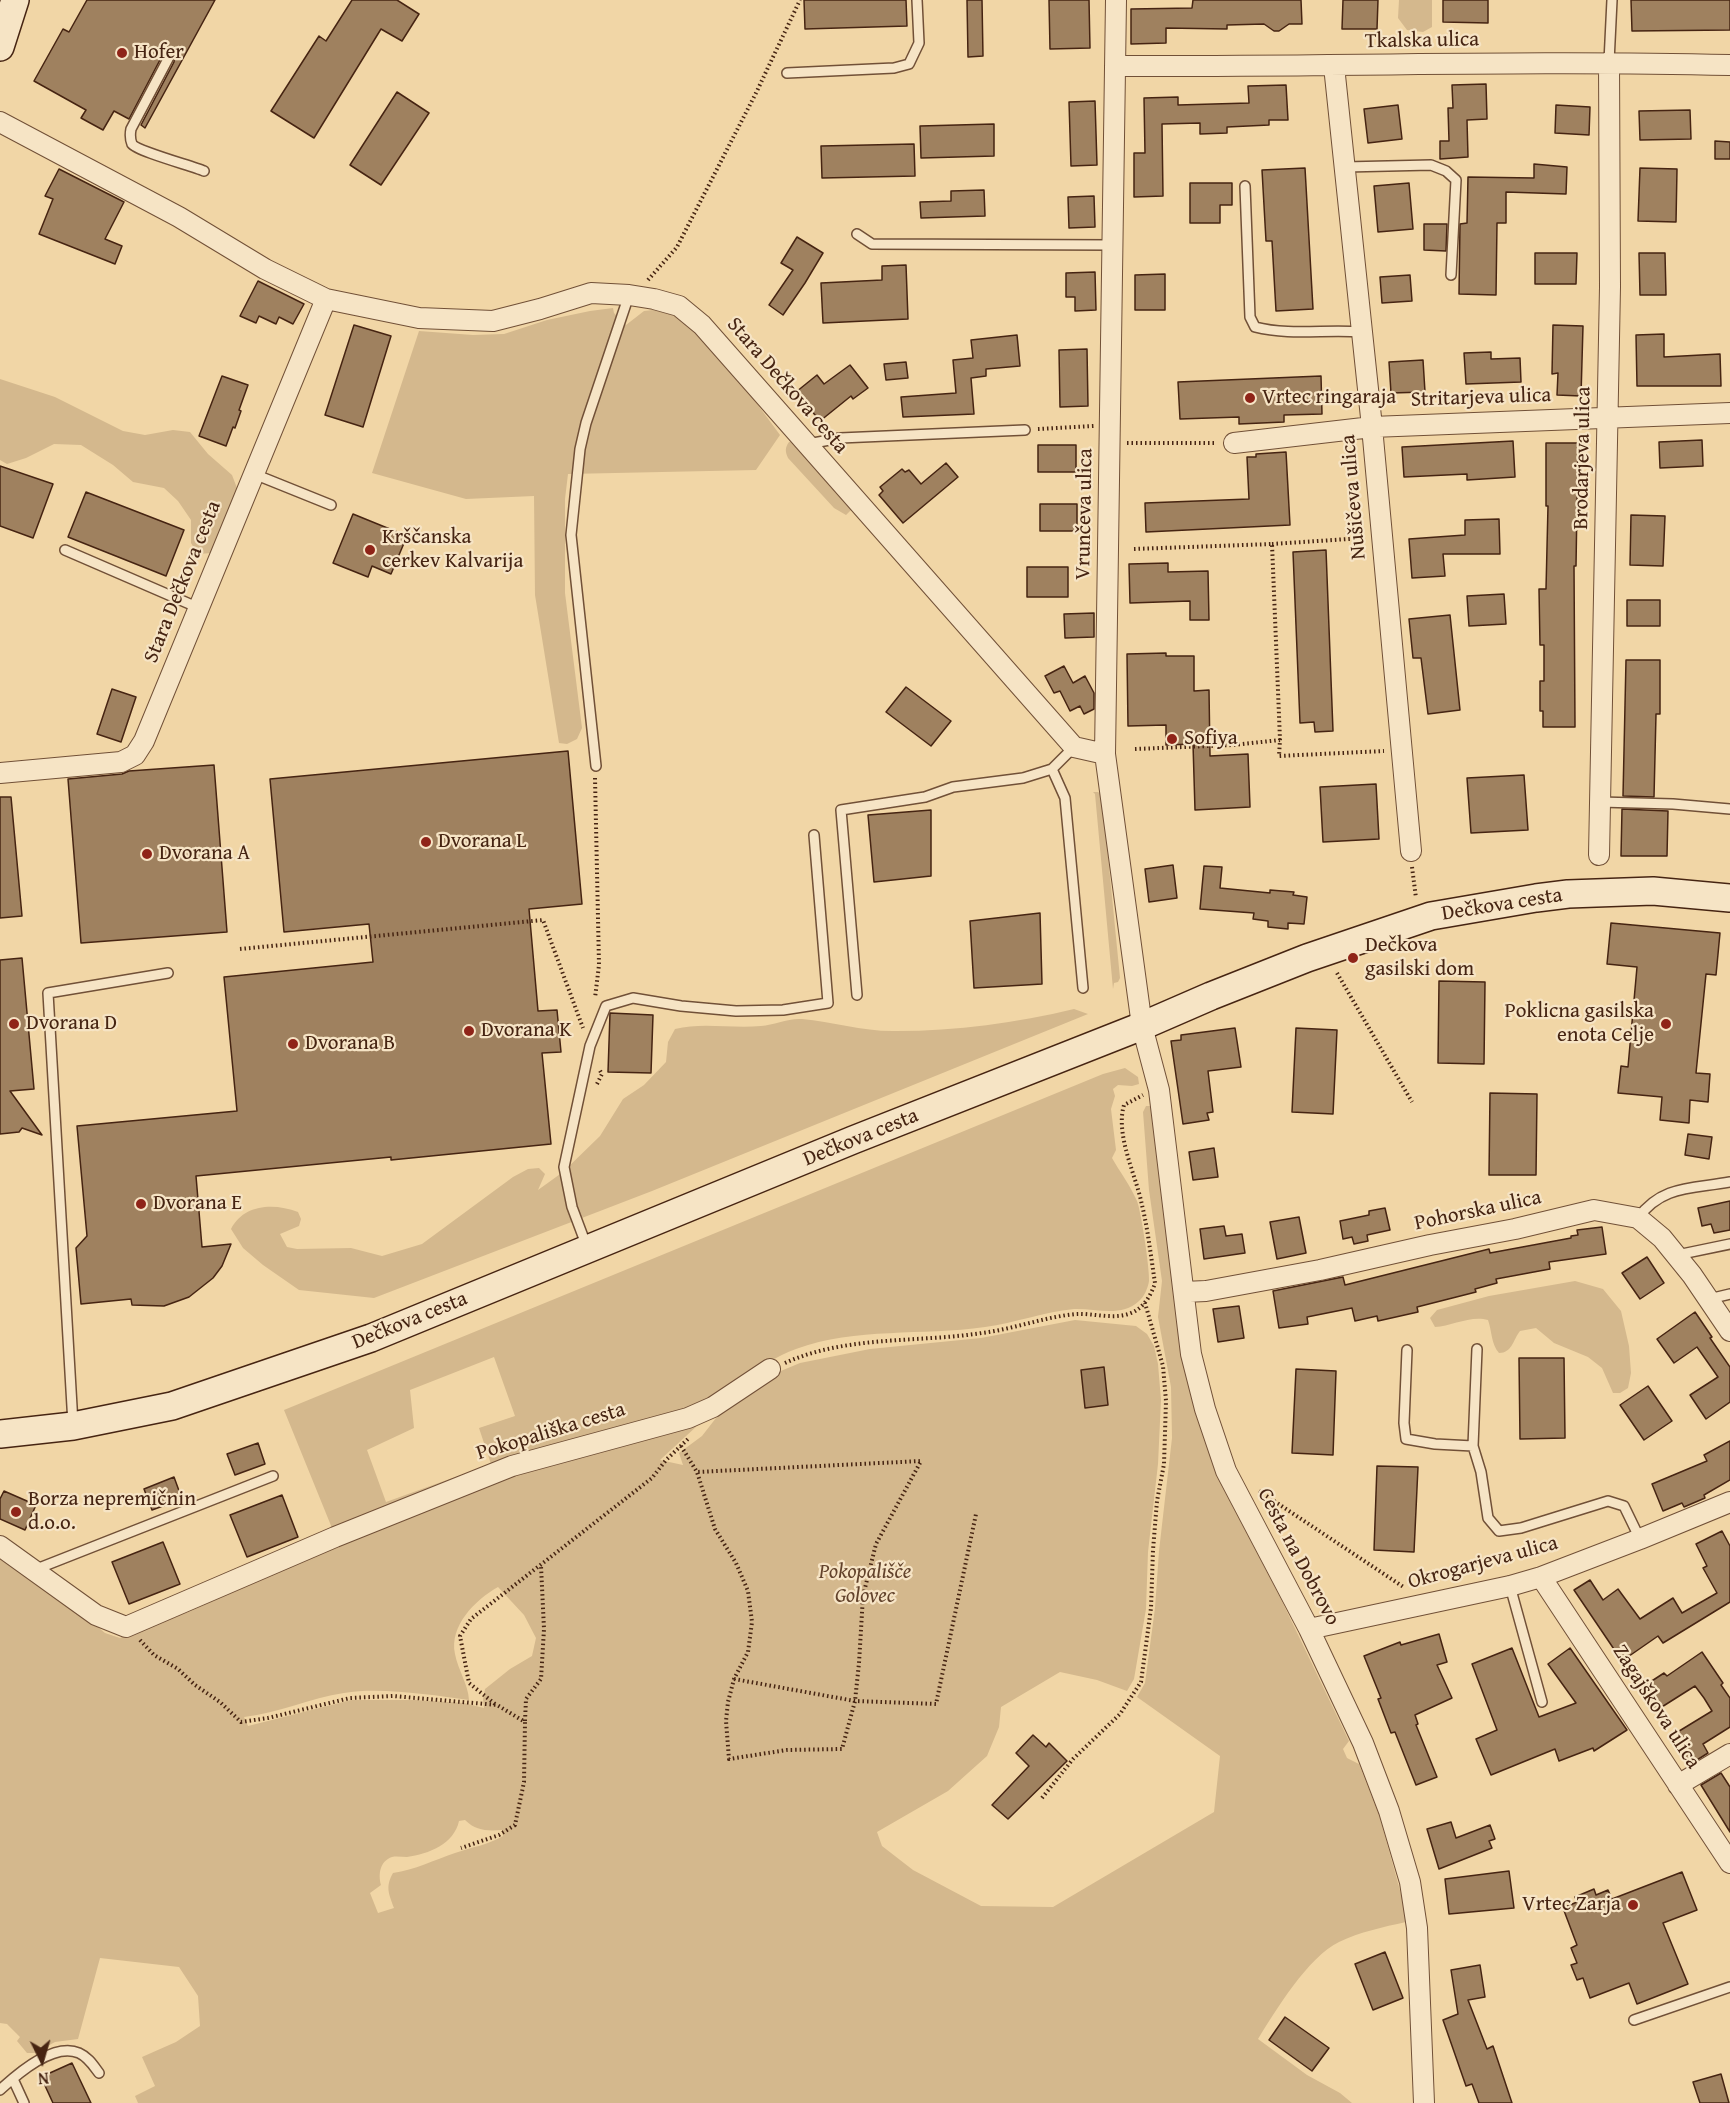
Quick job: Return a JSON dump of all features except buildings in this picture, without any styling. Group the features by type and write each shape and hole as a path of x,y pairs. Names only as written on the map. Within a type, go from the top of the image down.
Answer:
{"street":[{"path":"0,47 15,0"},
{"name":"Vrunčeva ulica","path":"1116,0 1105,754 1142,1026"},
{"name":"Tkalska ulica","path":"1115,66 1609,62 1730,65"},
{"name":"Brodarjeva ulica","path":"1599,855 1610,287 1609,62"},
{"name":"Nušičeva ulica","path":"1334,66 1372,427 1411,851"},
{"name":"Stara Dečkova cesta","path":"0,122 179,217 265,269 326,299 419,318 493,321 591,293 632,295 679,306 702,325 1074,747"},
{"name":"Stara Dečkova cesta","path":"0,773 121,762 135,755 144,741 326,299"},
{"name":"Stritarjeva ulica","path":"1234,443 1372,427 1730,413"},
{"path":"1074,747 1105,754"},
{"name":"Dečkova cesta","path":"0,1434 73,1426 172,1406 360,1342 1142,1026 1211,996 1307,958 1418,920 1568,894 1653,891 1730,898"},
{"name":"Cesta na Dobrovo","path":"1142,1026 1158,1090 1191,1354 1204,1408 1226,1471 1309,1629 1363,1743 1389,1811 1410,1882 1417,1929 1424,2103"},
{"name":"Pohorska ulica","path":"1184,1292 1206,1291 1320,1270 1594,1210 1638,1218 1662,1238 1730,1331"},
{"name":"Pokopališka cesta","path":"126,1627 335,1537 512,1466 688,1418 713,1407 770,1369"},
{"name":"Okrogarjeva ulica","path":"1309,1629 1510,1586 1541,1577 1730,1502"},
{"path":"0,1546 96,1615 126,1627"},
{"name":"Zagajškova ulica","path":"1541,1577 1730,1863"},
{"path":"1678,1785 1730,1754"}],"lane":[{"path":"787,73 894,68 909,64 919,43 917,0"},
{"path":"1609,62 1612,0"},
{"path":"168,58 131,129 132,144 139,149 204,171"},
{"path":"1345,166 1431,165 1446,171 1456,180 1451,275"},
{"path":"1245,186 1250,317 1255,327 1276,333 1337,330 1362,332"},
{"path":"857,234 872,243 1113,245"},
{"path":"596,766 571,535 580,449 586,423 632,295"},
{"path":"805,444 840,438 1025,430"},
{"path":"254,474 331,505"},
{"path":"65,550 199,608"},
{"path":"857,996 841,810 925,797 953,787 1023,778 1052,769 1074,747"},
{"path":"1052,769 1065,798 1083,988"},
{"path":"1600,802 1673,804 1730,809"},
{"path":"588,1249 573,1207 564,1167 590,1046 606,1006 633,998 681,1006 736,1011 783,1010 828,1003 814,835"},
{"path":"73,1426 48,993 168,973"},
{"path":"1638,1218 1648,1205 1666,1193 1730,1182"},
{"path":"1676,1255 1730,1244"},
{"path":"1708,1299 1730,1294"},
{"path":"1477,1349 1473,1446 1481,1472 1488,1518 1499,1531 1521,1528 1608,1501 1624,1506 1640,1539"},
{"path":"1407,1350 1404,1423 1406,1439 1435,1444 1473,1446"},
{"path":"33,1570 273,1476"},
{"path":"1510,1586 1542,1702"},
{"path":"1634,2020 1730,1987"},
{"path":"0,2090 38,2060 58,2052 78,2052 89,2060 99,2073"},
{"path":"13,2079 24,2103"}],"path":[{"path":"632,295 677,247 756,93 800,0"},
{"path":"1025,430 1234,443"},
{"path":"1134,549 1382,537"},
{"path":"1272,544 1280,756 1401,750"},
{"path":"1134,749 1233,745 1280,740"},
{"path":"594,755 599,965 595,1000"},
{"path":"1411,851 1418,920"},
{"path":"240,949 543,920 602,1074 597,1084"},
{"path":"1337,973 1412,1102"},
{"path":"770,1369 799,1356 871,1342 981,1334 1076,1314 1134,1312 1152,1294 1155,1282 1142,1204 1125,1142 1121,1116 1124,1106 1139,1096 1158,1090"},
{"path":"1042,1798 1073,1759 1119,1714 1141,1682 1151,1608 1156,1501 1164,1464 1166,1401 1163,1366 1145,1302"},
{"path":"525,1722 497,1705 469,1683 460,1636 471,1619 652,1478 666,1460 700,1426 713,1407"},
{"path":"681,1446 697,1472 715,1529 736,1563 748,1592 751,1632 748,1652 734,1679 726,1721 729,1759 787,1750 842,1749 855,1701 863,1596 876,1544 921,1461 697,1472"},
{"path":"1256,1490 1406,1589"},
{"path":"734,1679 855,1701 936,1704 976,1514"},
{"path":"461,1848 499,1834 515,1825 524,1782 526,1699 541,1679 544,1629 541,1566"},
{"path":"126,1627 154,1655 178,1668 195,1685 220,1702 241,1722 350,1698 393,1696 497,1705"}],"green space":[{"path":"1399,0 1432,0 1432,27 1423,32 1407,30 1398,18"},
{"path":"613,308 614,313 626,325 644,311 653,310 676,316 696,332 744,386 780,435 756,470 568,474 565,499 565,593 582,728 577,739 567,744 559,743 535,595 534,496 466,499 372,473 419,331 473,335 504,334 547,320"},
{"path":"0,379 55,397 123,431 145,435 173,430 190,432 208,454 232,475 237,488 230,514 212,553 198,554 191,543 191,520 178,501 164,488 133,482 113,465 81,445 54,444 26,458 7,464 0,460"},
{"path":"795,441 847,502 851,510 846,515 834,508 788,458 787,446 789,442"},
{"path":"1093,792 1102,795 1120,978 1114,983 1113,989 1095,794"},
{"path":"1074,1009 1088,1014 652,1191 374,1298 299,1290 243,1248 231,1229 237,1221 252,1210 279,1207 298,1212 301,1219 299,1226 280,1234 287,1247 297,1249 351,1248 382,1256 422,1244 513,1177 528,1169 539,1168 545,1174 538,1190 563,1172 600,1136 623,1099 644,1085 666,1062 668,1042 675,1029 696,1026 761,1026 797,1019 885,1031 942,1030 1009,1022"},
{"name":"Pokopališče Golovec","path":"1125,1068 1138,1077 1139,1084 1118,1085 1113,1089 1115,1096 1111,1109 1116,1150 1112,1158 1137,1201 1145,1241 1149,1281 1146,1292 1139,1301 1116,1311 1074,1309 985,1327 866,1335 819,1342 796,1349 769,1362 744,1380 698,1421 698,1425 660,1460 683,1465 679,1453 702,1436 723,1409 776,1373 800,1363 870,1349 981,1338 1075,1320 1136,1326 1147,1334 1154,1346 1161,1400 1158,1464 1148,1552 1146,1609 1134,1679 1127,1691 1097,1680 1060,1672 1001,1707 999,1727 987,1756 948,1791 877,1832 882,1846 913,1870 981,1906 1053,1907 1214,1812 1220,1756 1137,1697 1145,1683 1172,1438 1171,1387 1158,1317 1162,1281 1149,1190 1143,1112 1146,1106 1151,1106 1218,1477 1279,1595 1349,1741 1343,1749 1347,1758 1359,1764 1380,1818 1406,1912 1406,1922 1355,1935 1327,1949 1294,1985 1258,2039 1307,2075 1340,2093 1352,2103 138,2103 135,2096 155,2086 142,2057 176,2042 200,2026 198,1996 179,1967 100,1958 78,2039 55,2042 35,2053 27,2053 17,2041 20,2037 7,2024 0,2023 0,1556 75,1608 105,1633 120,1638 191,1611 307,1558 348,1542 344,1530 334,1533 284,1410 1103,1074","holes":["494,1357 515,1416 479,1428 491,1464 386,1502 367,1450 414,1428 410,1390","498,1587 524,1615 536,1638 532,1656 510,1669 485,1689 484,1708 464,1703 415,1700 351,1700 248,1726 244,1717 319,1698 358,1691 390,1691 469,1700 458,1666 454,1644 460,1624 466,1615 489,1592","465,1820 482,1829 502,1830 503,1836 486,1844 393,1873 388,1887 394,1908 378,1913 370,1893 381,1885 382,1865 392,1857 415,1856 432,1850 452,1836 459,1821"]},
{"path":"1575,1281 1603,1289 1621,1311 1629,1346 1631,1373 1628,1388 1620,1393 1613,1393 1602,1368 1588,1357 1554,1343 1536,1328 1520,1331 1510,1348 1499,1353 1493,1342 1488,1320 1475,1319 1435,1327 1430,1318 1437,1310 1489,1296"}],"place":[{"name":"Hofer","path":"122,53"},
{"name":"Vrtec ringaraja","path":"1250,398"},
{"name":"Krščanska cerkev Kalvarija","path":"370,550"},
{"name":"Sofiya","path":"1172,739"},
{"name":"Dvorana L","path":"426,842"},
{"name":"Dvorana A","path":"147,854"},
{"name":"Dečkova gasilski dom","path":"1353,958"},
{"name":"Dvorana D","path":"14,1024"},
{"name":"Poklicna gasilska enota Celje","path":"1666,1024"},
{"name":"Dvorana K","path":"469,1031"},
{"name":"Dvorana B","path":"293,1044"},
{"name":"Dvorana E","path":"141,1204"},
{"name":"Borza nepremičnin d.o.o.","path":"16,1512"},
{"name":"Vrtec Zarja","path":"1633,1905"}]}
